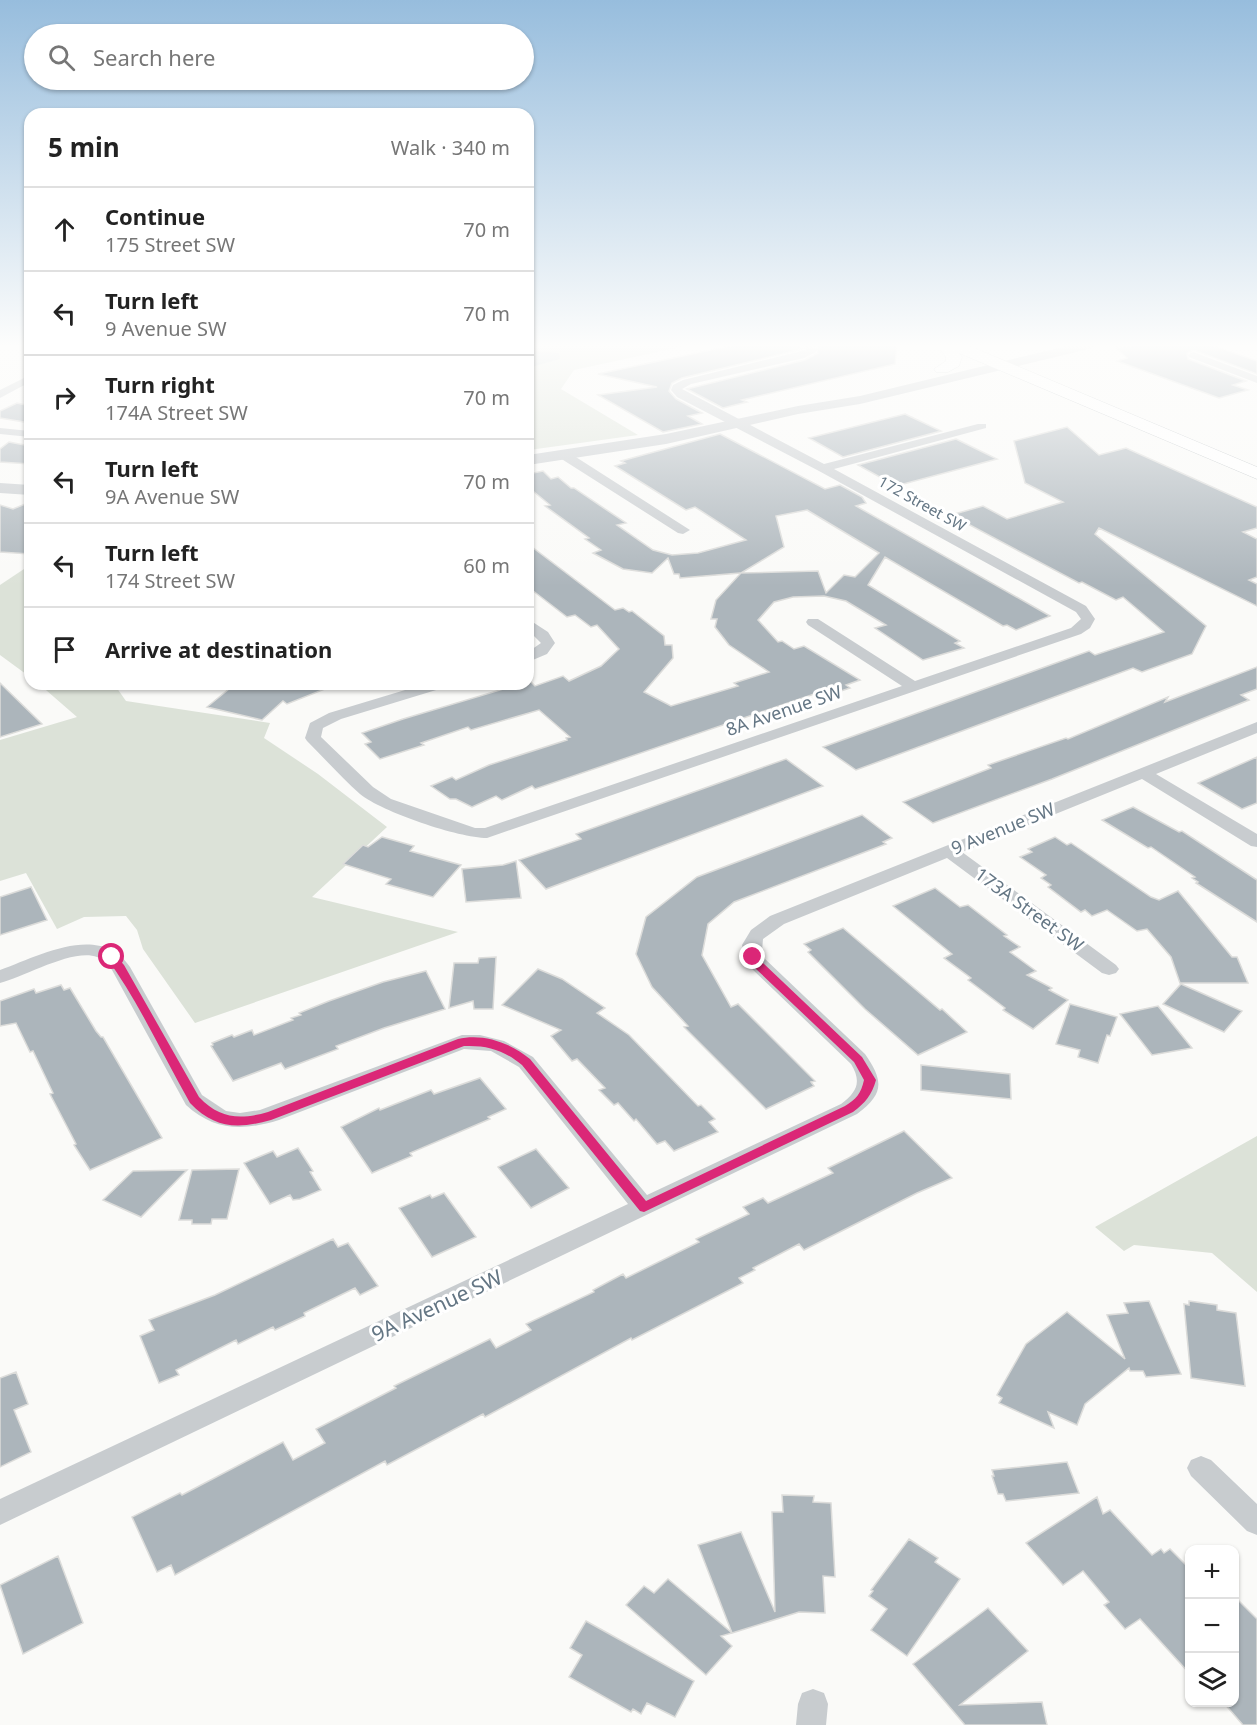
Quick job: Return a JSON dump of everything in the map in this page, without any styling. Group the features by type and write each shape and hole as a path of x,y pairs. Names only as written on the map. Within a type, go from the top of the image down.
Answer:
{"main road":[{"path":"1142,426 1257,474"},
{"path":"1179,426 1257,458"}],"street":[{"path":"534,459 638,444 730,426"},
{"name":"172 Street SW","path":"740,426 823,468 1081,609 1088,619"},
{"path":"823,468 982,426"},
{"path":"0,431 24,433"},
{"path":"564,455 683,530"},
{"path":"0,488 24,490"},
{"name":"8A Avenue SW","path":"421,690 335,716 316,726 312,732 316,744 367,790 385,803 461,830 487,833 1076,631 1085,625 1088,619"},
{"path":"813,622 914,687"},
{"path":"534,628 547,640 546,647 534,654"},
{"name":"9 Avenue SW","path":"868,1090 870,1080 858,1059 759,966 753,957 751,948 753,939 759,931 777,920 1257,727"},
{"path":"1143,773 1257,842"},
{"name":"173A Street SW","path":"949,851 1109,969"},
{"path":"0,977 69,953 90,949 112,957 149,1017 194,1100 219,1118 236,1122 271,1115 462,1042 482,1041 513,1051 526,1062 644,1208"},
{"name":"9A Avenue SW","path":"0,1512 849,1109 861,1101 868,1090"},
{"path":"1201,1468 1257,1522"}],"shaded area":[{"path":"534,426 622,426 638,435 534,449"},
{"path":"24,569 24,673 0,655 0,585"},
{"path":"46,690 118,690 126,701 270,723 264,738 318,774 387,827 312,897 458,932 195,1023 143,949 137,930 126,916 84,917 57,929 26,873 0,881 0,740 77,717"},
{"path":"1257,1136 1257,1292 1212,1253 1134,1245 1124,1251 1095,1227"}],"building":[{"path":"652,426 695,426 663,432"},
{"path":"859,426 929,426 941,431 843,457 809,438"},
{"path":"1067,427 1099,455 1126,448 1257,507 1257,528 1243,532 1257,539 1257,577 1249,580 1257,584 1257,606 1099,528 1095,534 1206,626 1192,654 1142,672 1133,668 856,770 823,747 1089,651 1095,655 1164,632 1123,597 1116,600 1082,582 1079,583 951,515 983,506 1007,519 1063,502 1025,483 1014,441"},
{"path":"720,434 825,489 840,485 862,497 866,503 856,506 1050,616 1016,630 1007,625 1003,626 885,557 868,585 960,641 955,643 964,648 923,660 875,628 886,625 846,601 824,596 793,597 774,602 758,620 778,642 782,641 794,649 804,646 860,680 846,685 850,688 823,697 817,693 535,789 532,786 502,800 496,796 472,807 456,799 450,799 431,786 452,777 456,780 489,765 567,740 566,738 570,737 539,710 471,730 468,727 421,743 424,745 380,759 365,744 371,742 362,733 500,690 534,690 534,685 563,676 569,681 601,666 619,649 597,625 591,627 575,615 567,617 534,592 534,549 615,610 623,608 629,612 632,611 664,636 665,645 672,645 673,658 644,692 671,706 738,686 734,683 769,672 729,645 715,627 717,619 711,619 716,600 741,573 680,578 679,574 674,574 668,558 652,573 623,569 593,553 601,550 585,539 589,538 545,506 550,505 534,492 534,473 543,471 551,479 558,477 571,488 626,523 617,525 653,550 672,555 698,553 746,540 695,507 686,510 615,466 625,463 621,461","holes":["807,510 879,553 855,577 844,575 826,593 818,571 741,573 784,547 776,516"]},
{"path":"956,439 997,459 896,486 858,465"},
{"path":"9,442 24,445 24,464 0,462 0,449"},
{"path":"24,504 24,554 0,552 0,505 13,509"},
{"path":"1257,667 1257,689 1241,695 1249,700 1052,779 933,823 903,802 991,768 988,765 1068,739 1168,697 1165,702"},
{"path":"0,683 42,724 0,737"},
{"path":"228,690 322,690 287,704 283,701 262,720 207,707"},
{"path":"1257,757 1257,803 1242,809 1198,783"},
{"path":"786,759 823,786 546,889 519,860 581,839 576,834"},
{"path":"1133,807 1179,832 1182,831 1257,880 1257,922 1196,883 1198,882 1192,878 1195,877 1151,847 1148,848 1102,820"},
{"path":"862,815 892,838 883,842 886,844 734,902 708,924 702,955 731,1007 738,1004 815,1081 811,1082 814,1086 766,1109 684,1027 688,1026 652,987 636,954 646,917 697,877"},
{"path":"382,837 414,846 410,851 461,865 433,897 386,884 391,879 343,864 363,845 368,847"},
{"path":"1055,837 1067,845 1071,843 1151,897 1159,900 1178,891 1232,957 1237,957 1248,983 1180,983 1171,957 1147,929 1137,931 1107,910 1092,916 1085,910 1081,912 1048,887 1051,885 1041,878 1046,875 1020,857 1032,852 1028,849"},
{"path":"516,861 521,898 466,902 462,869 503,865"},
{"path":"31,887 47,920 0,935 0,897"},
{"path":"935,888 960,907 968,905 1007,935 1004,936 1020,947 1010,952 1036,971 1027,975 1052,988 1049,990 1068,1000 1033,1029 1003,1010 1005,1008 968,980 971,978 944,958 952,954 893,906"},
{"path":"843,928 967,1032 918,1055 865,1009 808,952 811,950 804,944"},
{"path":"496,957 493,1009 474,1009 473,1001 449,1008 454,963 478,963 479,958"},
{"path":"538,969 562,979 605,1008 597,1013 629,1035 698,1106 701,1105 715,1119 709,1122 718,1132 674,1151 665,1141 657,1144 636,1119 634,1121 618,1103 614,1105 599,1090 605,1088 577,1059 572,1061 551,1036 561,1030 502,1005"},
{"path":"426,971 445,1009 336,1046 338,1049 285,1069 281,1063 233,1081 211,1046 212,1043 232,1035 234,1037 252,1030 254,1035 293,1020 291,1018 301,1015 299,1013 383,982"},
{"path":"1181,984 1242,1011 1224,1032 1163,1004"},
{"path":"61,985 64,990 70,988 96,1031 103,1037 162,1138 90,1170 74,1145 76,1144 50,1094 53,1093 33,1051 30,1052 16,1023 0,1026 0,1001 34,989 36,993"},
{"path":"1070,1004 1117,1017 1110,1036 1107,1035 1098,1063 1078,1057 1080,1050 1056,1044"},
{"path":"1158,1006 1192,1048 1152,1055 1120,1014"},
{"path":"921,1065 1010,1074 1011,1099 921,1090"},
{"path":"480,1078 506,1109 488,1117 490,1119 410,1153 412,1156 372,1173 341,1127 379,1108 380,1110 431,1090 434,1094"},
{"path":"904,1131 952,1178 917,1193 804,1250 799,1244 753,1268 755,1270 739,1278 743,1283 632,1340 631,1338 485,1417 483,1414 387,1465 385,1461 175,1575 171,1565 157,1572 132,1517 180,1493 182,1495 283,1442 293,1460 325,1443 316,1429 396,1388 394,1386 490,1339 496,1348 531,1330 526,1324 594,1292 593,1290 623,1274 626,1278 699,1242 696,1239 749,1214 743,1207 763,1198 768,1203 833,1173 828,1168"},
{"path":"298,1148 313,1171 310,1172 321,1190 300,1199 293,1200 290,1195 270,1204 244,1163 273,1151 277,1157"},
{"path":"536,1149 569,1188 531,1208 498,1167"},
{"path":"239,1169 227,1219 212,1219 211,1224 192,1224 192,1220 179,1220 192,1170"},
{"path":"187,1170 141,1217 103,1200 133,1171"},
{"path":"444,1193 476,1237 432,1257 399,1208 430,1195 432,1198"},
{"path":"333,1239 338,1247 348,1243 378,1286 360,1295 355,1288 275,1330 273,1327 238,1344 236,1340 176,1370 179,1375 159,1383 140,1336 154,1330 149,1320 215,1295"},
{"path":"1149,1301 1181,1374 1146,1377 1143,1371 1130,1371 1129,1368 1085,1404 1077,1425 1048,1412 1054,1428 999,1403 1002,1398 997,1395 1026,1344 1067,1312 1125,1359 1107,1315 1128,1313 1124,1303"},
{"path":"1189,1301 1217,1305 1217,1310 1236,1313 1245,1386 1191,1378 1184,1304 1189,1305"},
{"path":"16,1372 28,1404 14,1410 31,1452 0,1467 0,1378"},
{"path":"1067,1462 1079,1493 1006,1501 1003,1494 998,1494 992,1476 994,1476 992,1470"},
{"path":"782,1495 814,1496 813,1502 831,1503 835,1577 823,1576 825,1613 799,1612 732,1633 698,1545 741,1532 775,1612 772,1512 783,1512"},
{"path":"1097,1497 1103,1514 1110,1510 1152,1555 1161,1549 1164,1553 1170,1549 1185,1564 1185,1668 1140,1619 1125,1629 1104,1605 1109,1602 1083,1571 1063,1585 1026,1543"},
{"path":"909,1539 938,1558 935,1562 960,1579 907,1656 871,1630 887,1609 869,1596 873,1591 871,1590"},
{"path":"58,1556 83,1623 23,1654 0,1585"},
{"path":"668,1579 732,1633 721,1636 732,1646 706,1675 626,1605 644,1586 654,1593"},
{"path":"1239,1601 1257,1619 1257,1725 1243,1725 1227,1707 1239,1707"},
{"path":"988,1608 1028,1651 960,1705 1042,1702 1047,1725 965,1725 913,1664"},
{"path":"586,1621 694,1681 675,1717 647,1703 641,1714 633,1709 631,1712 569,1677 582,1655 570,1648"}],"route":[{"path":"112,957 149,1017 194,1100 219,1118 236,1122 271,1115 462,1042 482,1041 513,1051 526,1062 644,1208 849,1109 861,1101 868,1090 870,1080 858,1059 759,966 753,957"}]}
